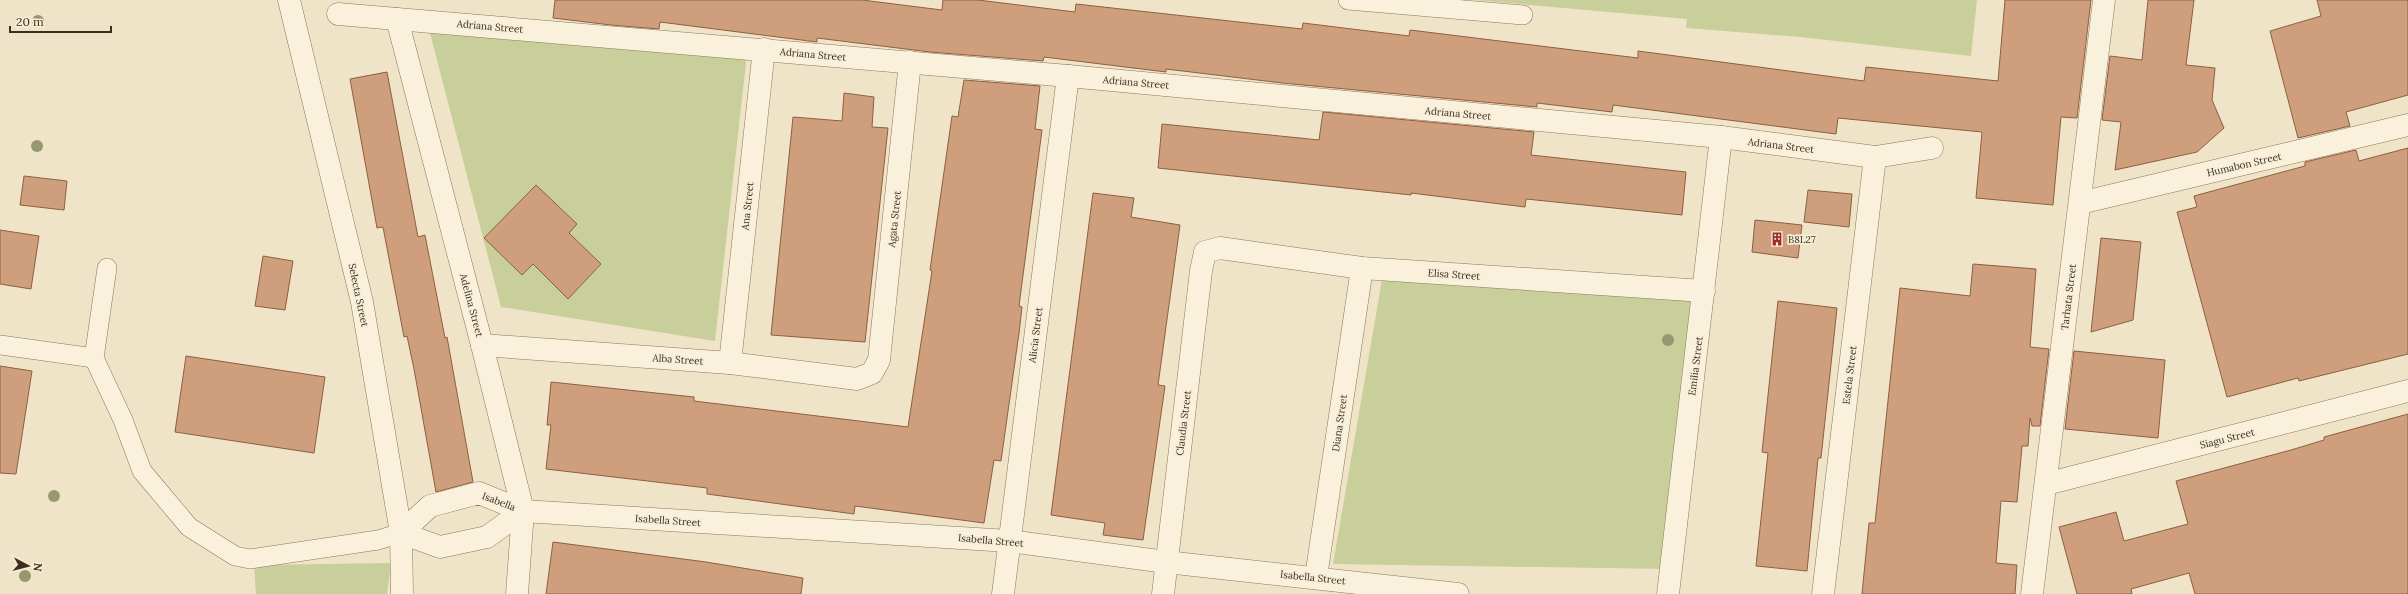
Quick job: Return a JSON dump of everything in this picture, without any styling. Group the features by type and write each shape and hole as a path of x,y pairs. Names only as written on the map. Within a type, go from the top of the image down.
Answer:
{"street":[{"name":"Selecta Street","path":"289,0 362,302 401,533 403,574 402,594"},
{"name":"Tarhata Street","path":"2032,594 2104,0"},
{"name":"Adriana Street","path":"338,14 1068,76 1721,137 1875,157 1932,148"},
{"name":"Adelina Street","path":"396,19 482,345 523,511 517,594"},
{"name":"Ana Street","path":"730,363 764,50"},
{"name":"Agata Street","path":"872,374 879,360 910,62"},
{"name":"Alicia Street","path":"1003,594 1068,76"},
{"name":"Humabon Street","path":"2080,203 2408,125"},
{"name":"Emilia Street","path":"1668,594 1721,137"},
{"name":"Estela Street","path":"1823,594 1875,157"},
{"name":"Elisa Street","path":"1205,252 1220,248 1362,268 1704,291"},
{"name":"Claudia Street","path":"1163,594 1201,271 1205,252"},
{"name":"Diana Street","path":"1316,578 1362,268"},
{"name":"Alba Street","path":"482,345 730,363 857,379 872,374"},
{"name":"Siagu Street","path":"2046,484 2408,391"},
{"name":"Isabella","path":"479,493 523,511 488,537 440,547 401,533 430,506 479,493"},
{"name":"Isabella Street","path":"523,511 1009,541 1166,562 1458,594"}],"lane":[{"path":"1348,0 1523,15"},
{"path":"107,268 94,358 123,420 142,471 189,527 235,556 250,559 378,540 401,533"},
{"path":"0,345 94,358"}],"green space":[{"path":"1475,0 1977,0 1971,56 1800,37 1686,28 1687,19"},
{"path":"430,33 747,54 715,341 501,307"},
{"path":"1385,262 1708,282 1666,569 1333,564"},
{"path":"391,563 387,594 256,594 254,565"}],"building":[{"path":"555,0 862,0 942,10 943,0 978,0 1075,12 1076,4 1302,29 1303,23 1409,36 1410,30 1638,58 1638,51 1864,81 1866,67 1998,81 2005,0 2091,0 2077,118 2061,117 2053,205 1976,198 1982,132 1838,118 1836,134 1613,105 1612,112 1537,103 1537,107 1282,83 1166,69 1166,72 1044,57 1043,61 930,52 817,38 817,42 660,22 659,29 611,25 553,18"},
{"path":"2148,0 2194,0 2186,65 2215,68 2212,100 2224,128 2197,152 2115,170 2121,122 2102,120 2110,56 2142,60"},
{"path":"2317,0 2408,0 2408,95 2346,112 2350,126 2298,138 2270,31 2321,16"},
{"path":"387,72 418,237 425,235 445,338 447,337 473,482 436,492 414,369 407,336 404,337 383,227 377,228 350,79"},
{"path":"964,80 1040,86 1035,129 1042,130 1019,306 1022,307 1019,333 1001,461 994,460 984,523 855,506 854,514 707,494 707,488 546,469 551,425 547,425 551,382 694,397 694,401 908,427 932,271 930,270 952,116 958,117"},
{"path":"844,93 874,97 872,127 888,128 865,342 771,335 793,117 842,121"},
{"path":"1323,112 1534,132 1531,155 1686,172 1682,215 1526,199 1525,207 1411,193 1411,195 1158,168 1162,124 1319,140"},
{"path":"2408,148 2408,354 2299,381 2298,378 2227,397 2177,212 2197,207 2194,196 2305,166 2305,162 2356,150 2359,161"},
{"path":"24,176 67,181 64,210 20,205"},
{"path":"536,185 577,224 569,233 601,264 568,299 533,264 522,275 484,238"},
{"path":"1808,190 1852,194 1849,227 1804,222"},
{"path":"1093,193 1134,198 1131,217 1180,225 1158,385 1165,386 1143,540 1103,535 1105,523 1051,515"},
{"name":"B8L27","path":"1755,220 1802,225 1798,258 1752,252"},
{"path":"0,230 39,236 31,289 0,284"},
{"path":"2101,238 2141,242 2133,320 2091,332"},
{"path":"263,256 293,261 285,310 255,306"},
{"path":"1973,264 2036,269 2030,347 2049,349 2040,426 2032,426 2030,418 2028,446 2022,446 2017,502 2001,501 1996,563 2017,565 2015,594 1862,594 1869,523 1875,523 1900,288 1970,296"},
{"path":"1778,301 1837,308 1821,458 1818,458 1807,571 1756,566 1768,453 1762,452"},
{"path":"2074,351 2165,360 2158,438 2065,429"},
{"path":"186,356 325,377 314,453 175,432"},
{"path":"0,366 32,371 16,474 0,473"},
{"path":"2408,414 2408,594 2195,594 2189,573 2131,589 2132,594 2077,594 2059,527 2116,512 2124,541 2188,524 2176,481 2291,450 2324,440 2324,437"},
{"path":"553,542 706,562 803,578 801,594 546,594"}],"place":[{"name":"B8L27","path":"1777,239"}]}
